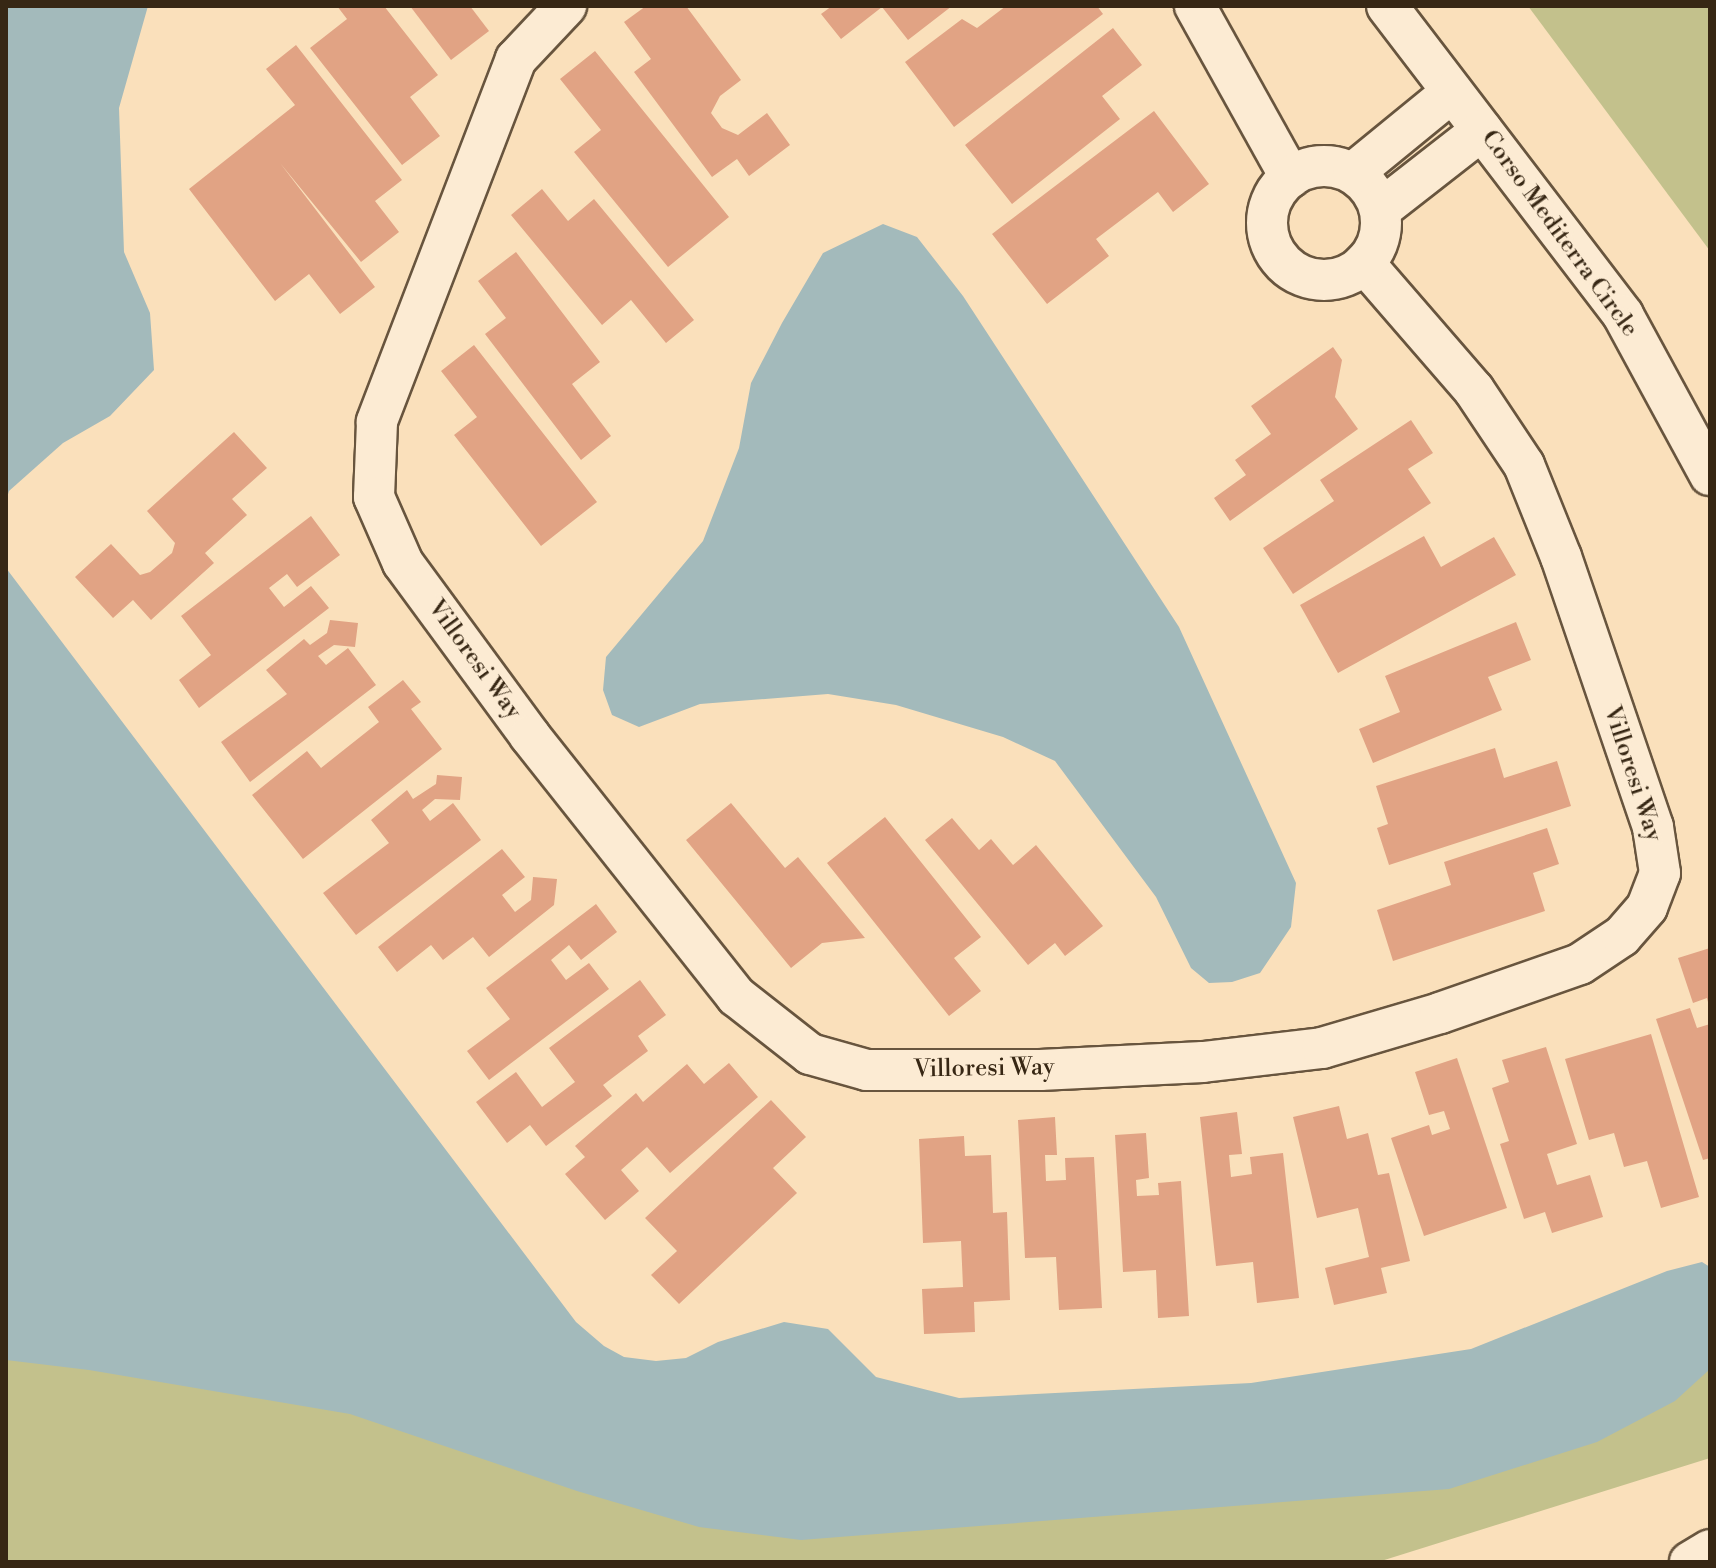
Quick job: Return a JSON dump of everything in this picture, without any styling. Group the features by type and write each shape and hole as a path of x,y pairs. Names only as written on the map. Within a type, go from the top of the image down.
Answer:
{"street":[{"name":"Villoresi Way","path":"566,6 516,59 377,422 374,497 403,563 530,736 736,996 810,1054 867,1070 1040,1070 1203,1062 1322,1048 1440,1013 1580,964 1622,936 1647,907 1660,873 1653,827 1561,557 1524,465 1474,390 1364,263"},
{"path":"1195,6 1290,177"},
{"name":"Corso Mediterra Circle","path":"1387,6 1623,315 1710,475"},
{"path":"1353,173 1452,92"},
{"path":"1381,209 1482,130"},
{"path":"1320,165 1341,167 1373,191 1381,209 1380,238 1364,263 1341,278 1321,281 1301,276 1284,265 1274,251 1267,232 1268,212 1275,193 1290,177 1320,165"},
{"path":"1690,1562 1710,1550"}],"shaded area":[{"path":"1528,6 1710,6 1710,251"},
{"path":"6,927 721,1433 1710,1344 1710,1458 1378,1562 6,1562"}],"water":[{"path":"6,6 148,6 119,108 124,252 150,313 154,370 110,416 63,443 9,491 6,501"},
{"path":"883,224 917,237 963,296 1179,627 1296,883 1291,927 1260,973 1232,982 1209,983 1191,968 1156,897 1055,761 1003,737 896,705 828,694 700,704 639,727 612,715 603,690 606,657 703,541 739,448 751,383 782,323 823,253"},
{"path":"6,568 576,1322 604,1346 624,1357 656,1361 686,1358 718,1342 784,1322 828,1329 876,1377 959,1398 1251,1383 1471,1349 1667,1271 1702,1262 1710,1267 1710,1369 1675,1401 1597,1442 1449,1489 801,1540 699,1527 577,1491 350,1414 89,1370 6,1360"}],"building":[{"path":"337,6 384,6 438,75 410,97 440,136 402,165 310,48 347,19"},
{"path":"410,6 470,6 489,31 451,60"},
{"path":"646,6 686,6 741,80 720,96 711,113 722,128 738,135 767,113 790,145 749,176 737,159 712,177 634,72 651,59 624,22"},
{"path":"832,6 952,6 908,40 882,7 841,39 821,14"},
{"path":"1006,6 1097,6 1103,14 954,127 905,62 962,19 977,28"},
{"path":"1113,28 1142,65 1102,96 1120,119 1012,204 965,145"},
{"path":"296,45 402,180 375,201 399,232 361,262 280,163 375,287 340,314 309,274 275,301 189,189 295,105 266,69"},
{"path":"595,51 729,217 668,267 574,152 601,130 560,79"},
{"path":"1154,111 1209,184 1173,212 1158,192 1096,239 1109,256 1047,304 992,234"},
{"path":"542,189 568,221 594,199 694,320 666,343 631,300 602,325 511,215"},
{"path":"516,252 600,362 572,384 611,436 581,460 485,334 506,318 478,281"},
{"path":"474,345 597,502 541,546 454,435 477,417 441,371"},
{"path":"1333,347 1342,360 1335,397 1358,429 1230,521 1214,498 1246,475 1235,460 1271,434 1251,406"},
{"path":"1411,420 1433,453 1408,469 1431,503 1293,594 1263,548 1334,501 1320,480"},
{"path":"234,432 267,468 232,499 247,515 205,553 214,563 151,620 133,600 113,618 75,577 111,544 140,575 150,572 172,553 175,543 147,511"},
{"path":"311,516 340,555 297,587 287,574 269,588 284,607 311,586 329,608 199,708 179,680 211,655 181,616"},
{"path":"1424,536 1441,567 1494,537 1516,575 1338,673 1300,605"},
{"path":"330,620 358,623 355,647 334,645 318,656 326,665 348,648 376,685 250,782 221,742 287,694 266,670 304,639 310,645 327,633"},
{"path":"1516,622 1531,660 1488,677 1502,710 1373,763 1359,729 1400,712 1385,676"},
{"path":"403,680 421,702 411,709 442,749 303,859 252,795 307,751 321,768 379,722 368,707"},
{"path":"1495,748 1504,778 1557,761 1571,806 1389,865 1377,828 1388,824 1376,786"},
{"path":"437,775 462,777 460,800 435,799 422,810 430,821 453,803 481,840 356,935 323,893 389,843 371,820 407,790 413,799 436,784"},
{"path":"731,803 785,868 798,857 865,938 822,943 791,968 686,840"},
{"path":"885,817 981,937 954,958 981,991 949,1016 827,863"},
{"path":"952,818 979,850 991,839 1013,865 1036,845 1103,926 1065,956 1055,943 1028,965 925,840"},
{"path":"1547,828 1559,864 1533,873 1545,911 1393,961 1377,910 1451,885 1444,862"},
{"path":"502,849 525,877 502,895 515,912 531,900 533,877 557,879 554,905 489,957 473,937 443,960 431,945 397,972 378,947"},
{"path":"596,904 617,932 581,960 569,945 551,960 566,980 589,963 609,989 489,1080 467,1051 510,1019 486,988"},
{"path":"1710,948 1709,1006 1707,998 1693,1003 1678,958"},
{"path":"640,980 666,1015 638,1036 648,1051 603,1085 612,1096 546,1146 530,1125 507,1143 476,1102 516,1072 542,1107 575,1082 549,1048"},
{"path":"1690,1008 1697,1028 1710,1024 1710,1158 1703,1160 1656,1019"},
{"path":"1651,1034 1699,1197 1661,1208 1647,1161 1624,1167 1614,1133 1589,1140 1565,1059"},
{"path":"1546,1047 1577,1144 1547,1154 1557,1185 1590,1175 1603,1217 1552,1233 1545,1212 1524,1219 1500,1144 1509,1141 1492,1088 1509,1082 1502,1060"},
{"path":"1457,1058 1507,1208 1424,1236 1391,1138 1429,1125 1432,1135 1450,1129 1444,1111 1429,1115 1415,1072"},
{"path":"729,1063 758,1097 670,1173 647,1147 621,1170 639,1191 605,1220 565,1174 585,1157 575,1146 636,1093 643,1102 687,1064 704,1084"},
{"path":"771,1100 806,1137 773,1168 797,1193 679,1304 651,1275 677,1251 645,1218"},
{"path":"1339,1106 1347,1139 1368,1133 1378,1175 1389,1173 1410,1261 1381,1268 1387,1293 1334,1305 1325,1268 1369,1257 1358,1208 1317,1218 1293,1117"},
{"path":"1237,1112 1242,1154 1229,1155 1231,1177 1252,1174 1250,1157 1283,1153 1299,1298 1257,1303 1253,1262 1216,1266 1200,1117"},
{"path":"1055,1117 1057,1155 1045,1155 1046,1181 1066,1180 1065,1158 1094,1157 1102,1308 1059,1310 1056,1257 1025,1258 1018,1120"},
{"path":"1146,1133 1149,1178 1136,1180 1137,1196 1159,1195 1158,1183 1181,1181 1189,1316 1158,1318 1156,1270 1123,1272 1115,1135"},
{"path":"964,1136 965,1156 991,1155 993,1213 1007,1212 1010,1300 974,1302 975,1332 924,1334 922,1289 963,1287 961,1241 923,1243 919,1139"}]}
